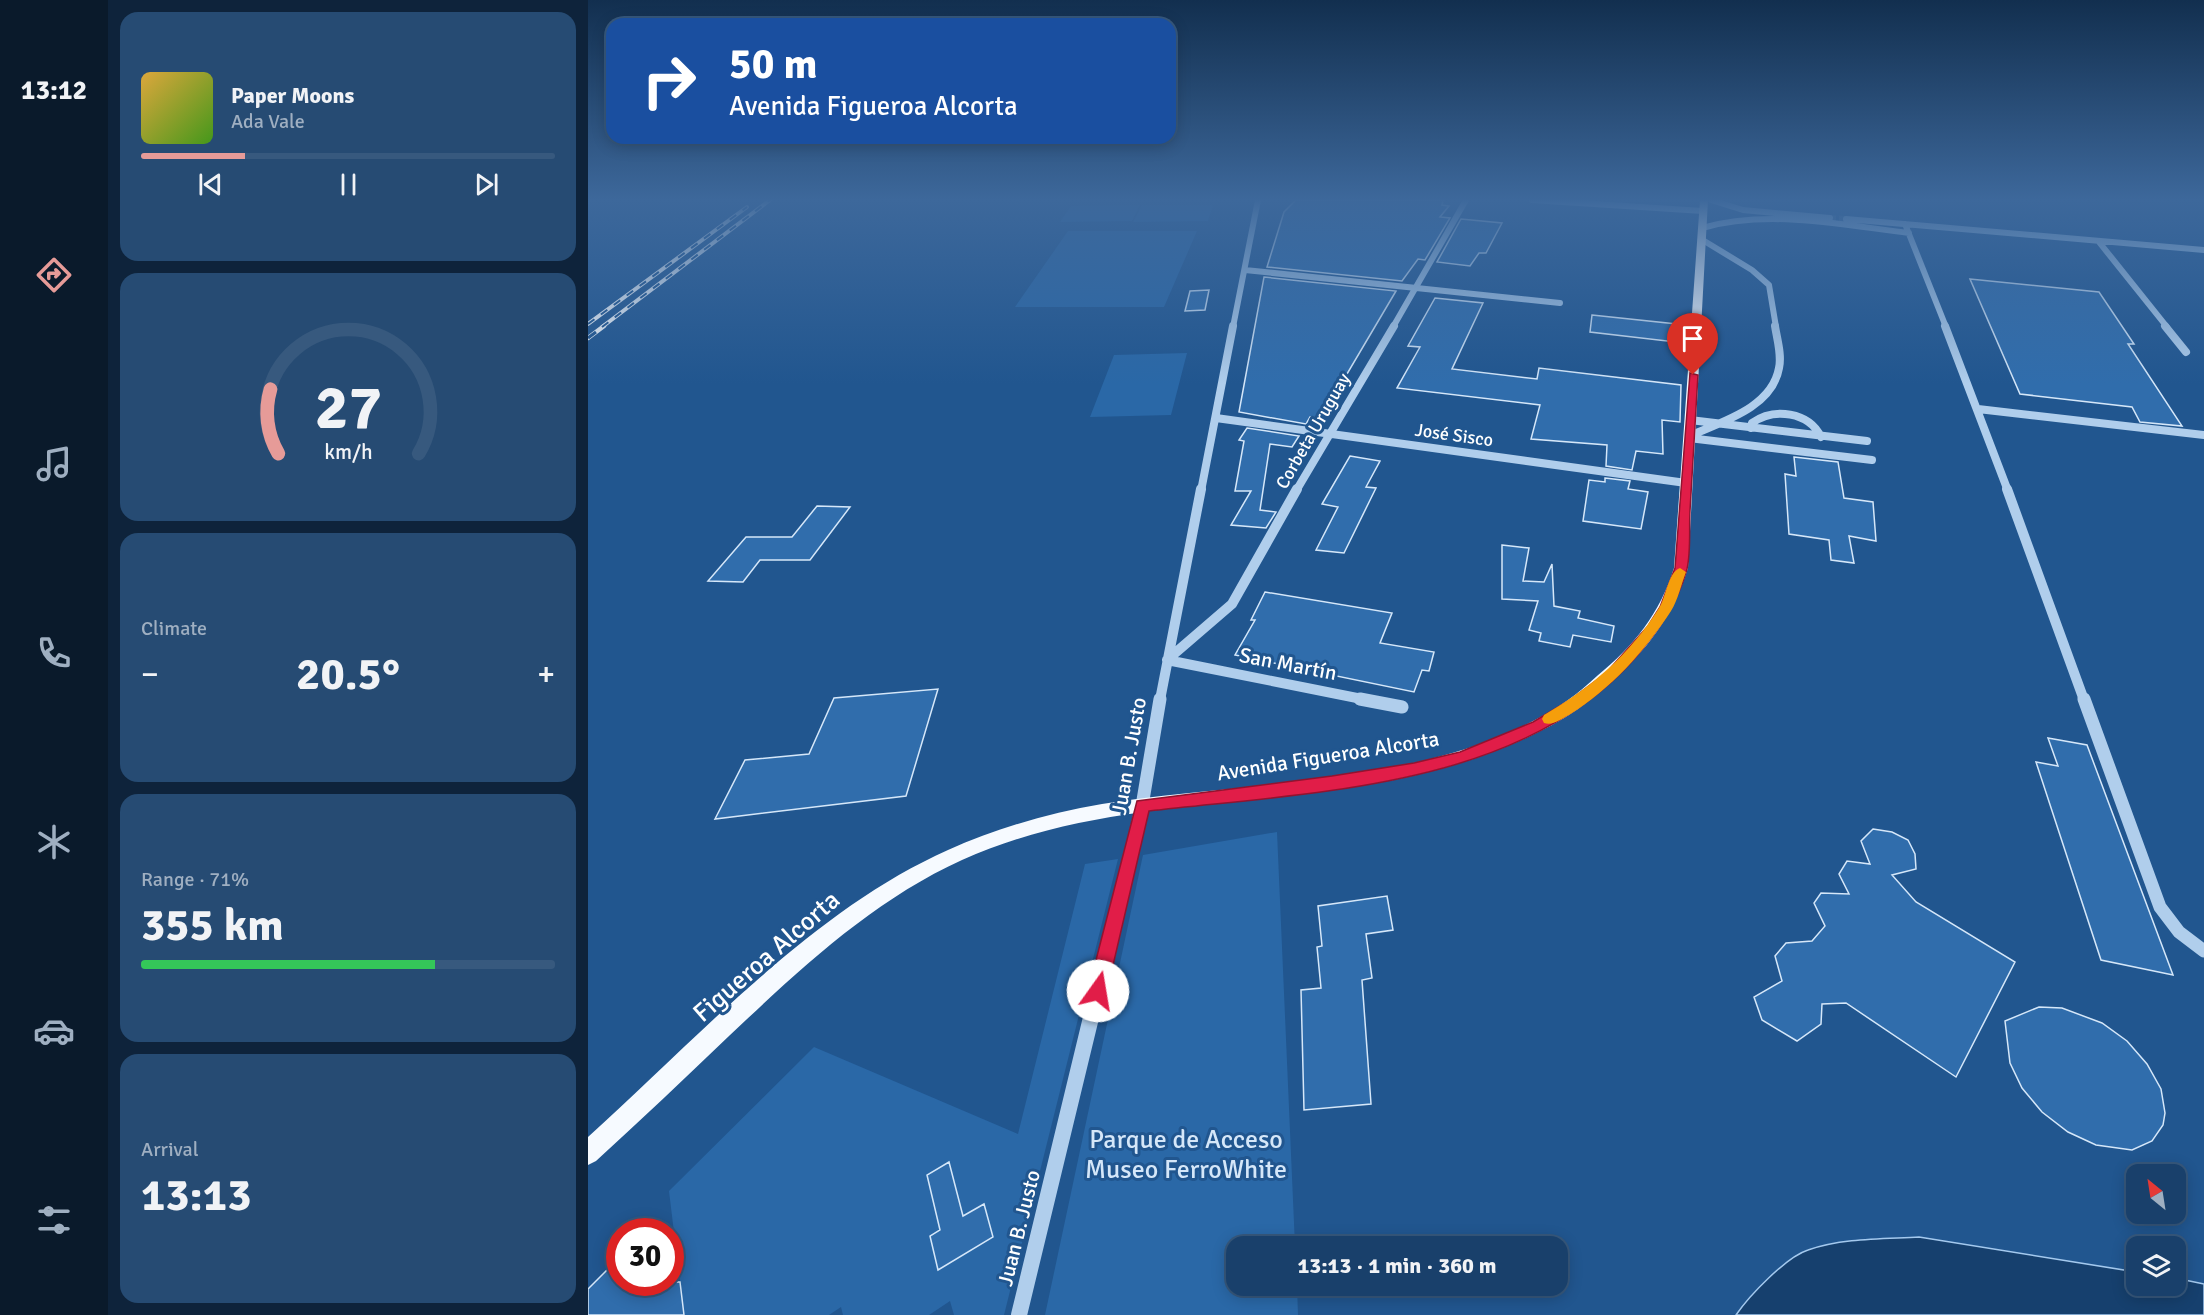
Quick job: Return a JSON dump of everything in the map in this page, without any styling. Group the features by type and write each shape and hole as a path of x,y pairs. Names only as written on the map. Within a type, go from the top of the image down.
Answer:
{"main road":[{"name":"Avenida Figueroa Alcorta","path":"1142,806 1332,783 1414,769 1463,757 1503,742 1575,704 1626,661 1652,630 1666,608 1681,568 1699,261"},
{"name":"Figueroa Alcorta","path":"588,1153 821,938 902,883 972,848 1015,833 1056,821 1142,806"}],"street":[{"name":"Juan B. Justo","path":"1019,1315 1142,806 1167,660 1247,261"},
{"name":"Corbeta Uruguay","path":"1167,660 1232,604 1328,433 1432,261"},
{"path":"1689,437 1745,410 1769,393 1780,368 1769,285 1740,261"},
{"path":"1920,261 1978,409 2160,907 2179,932 2204,951"},
{"path":"2114,261 2186,352"},
{"path":"1245,270 1560,303"},
{"path":"1978,409 2204,435"},
{"path":"1751,428 1752,423 1764,415 1785,414 1806,420 1820,431 1821,437"},
{"name":"José Sisco","path":"1216,418 1686,483"},
{"path":"1690,420 1867,441"},
{"path":"1689,437 1872,460"},
{"name":"San Martín","path":"1167,660 1402,707"}],"green space":[{"path":"1047,261 1184,261 1164,307 1015,307"},
{"path":"1187,353 1171,415 1090,417 1114,355"},
{"name":"Parque de Acceso Museo FerroWhite","path":"1277,832 1295,1236 1226,1236 1226,1296 1297,1296 1298,1315 1045,1315 1143,855"},
{"path":"1118,859 1004,1315 954,1315 950,1301 929,1315 843,1315 841,1307 829,1315 684,1315 682,1296 684,1296 684,1218 672,1218 669,1191 814,1047 1018,1134 1085,864"}],"shaded area":[{"path":"1919,1237 2126,1270 2126,1296 2186,1296 2186,1280 2204,1284 2204,1315 1736,1315 1759,1288 1789,1260 1799,1254 1821,1246 1877,1239"}],"building":[{"path":"1269,261 1416,261 1402,281 1267,267"},
{"path":"1437,261 1473,261 1470,266"},
{"path":"1264,277 1396,291 1321,418 1310,417 1306,424 1239,412"},
{"path":"1970,279 2099,292 2134,344 2128,344 2182,426 2140,422 2132,407 2020,394"},
{"path":"1209,290 1205,310 1185,311 1190,291"},
{"path":"1435,298 1483,303 1452,369 1537,379 1539,368 1681,385 1680,422 1662,420 1663,454 1636,451 1632,470 1606,466 1607,445 1531,439 1540,405 1397,388 1420,347 1408,346"},
{"path":"1592,315 1686,325 1684,343 1590,332"},
{"path":"1247,428 1299,436 1292,447 1270,444 1260,510 1276,512 1266,528 1231,525 1251,491 1235,491 1244,441 1239,440"},
{"path":"1350,456 1380,461 1366,487 1376,488 1344,553 1316,550 1338,507 1322,504"},
{"path":"1794,457 1838,462 1844,498 1873,502 1876,541 1849,536 1854,563 1831,560 1829,540 1789,534 1785,474 1796,476"},
{"path":"1605,478 1630,481 1628,489 1648,492 1641,529 1583,521 1589,480 1605,482"},
{"path":"817,506 850,507 810,560 760,560 743,582 708,581 746,537 792,537"},
{"path":"1502,545 1529,548 1523,581 1544,582 1552,564 1554,606 1580,611 1578,618 1614,626 1611,642 1573,635 1570,647 1539,641 1541,633 1529,630 1538,601 1502,599"},
{"path":"1265,592 1392,613 1380,643 1434,652 1429,671 1422,670 1414,692 1235,655 1255,620 1251,620"},
{"path":"938,689 906,796 715,819 745,760 809,754 834,698"},
{"path":"2048,738 2087,745 2173,975 2101,960 2036,762 2058,766"},
{"path":"1873,829 1892,832 1908,840 1915,854 1916,869 1892,875 1916,902 2015,962 1956,1077 1846,1003 1822,1004 1821,1024 1797,1041 1762,1020 1754,997 1782,981 1775,956 1786,943 1812,941 1825,926 1814,903 1821,893 1849,894 1839,874 1847,861 1870,864 1861,841"},
{"path":"1387,896 1393,930 1366,934 1372,978 1362,980 1371,1104 1304,1110 1301,990 1321,988 1317,947 1322,946 1318,906"},
{"path":"2039,1007 2062,1008 2102,1023 2127,1041 2147,1064 2161,1089 2165,1113 2163,1125 2152,1141 2132,1150 2096,1145 2068,1132 2042,1112 2022,1088 2010,1063 2005,1021"},
{"path":"949,1162 963,1216 984,1204 993,1237 938,1270 930,1236 940,1230 927,1175"},
{"path":"606,1271 606,1296 682,1296 684,1315 588,1315 588,1289"}],"railway":[{"path":"588,324 673,261"},
{"path":"602,327 689,261"},
{"path":"588,338 604,326"}],"slow traffic":[{"path":"1549,719 1575,704 1611,676 1633,653 1666,608 1676,588 1680,572"}],"route":[{"path":"1098,991 1142,806 1332,783 1414,769 1463,757 1538,726 1575,704 1611,676 1652,630 1676,588 1681,568 1693,375"}]}
